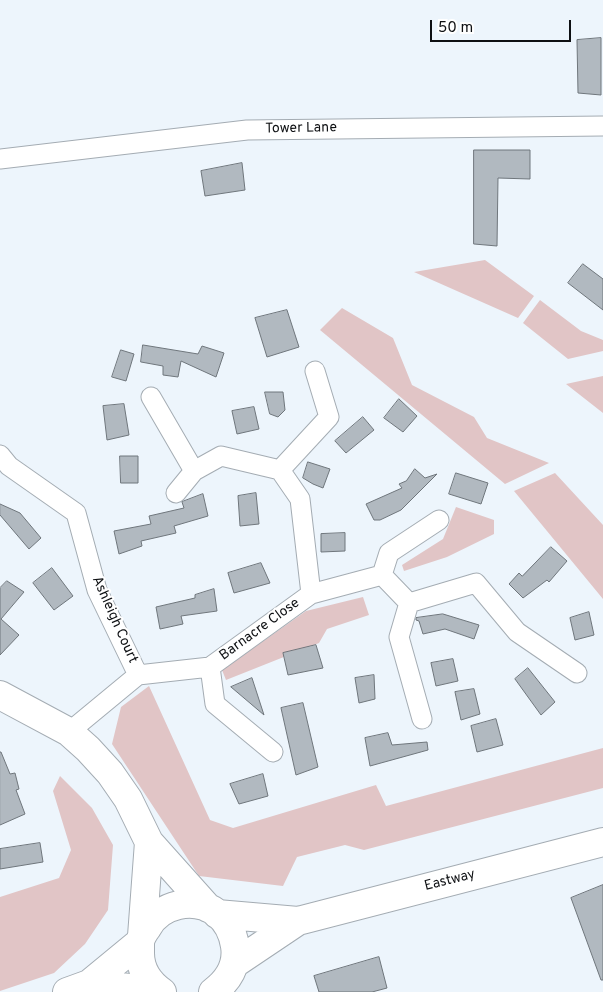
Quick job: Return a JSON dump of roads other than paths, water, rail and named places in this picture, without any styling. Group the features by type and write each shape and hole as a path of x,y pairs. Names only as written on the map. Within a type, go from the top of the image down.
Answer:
{"main road":[{"path":"0,695 69,732 110,773 128,799 149,842 212,911 227,924 233,936 236,950 227,980"},
{"path":"149,842 140,959 144,972 161,992"},
{"name":"Eastway","path":"141,939 150,922 162,911 177,905 192,904 212,911 298,921 603,842"},
{"name":"Eastway","path":"227,980 298,921"},
{"path":"78,988 141,939"},
{"path":"78,988 161,992"}],"street":[{"name":"Tower Lane","path":"0,159 247,130 603,126"},
{"path":"176,493 194,471 221,456 280,470 329,417 315,371"},
{"path":"151,397 194,471"},
{"name":"Ashleigh Court","path":"0,455 10,466 76,513 97,590 138,675"},
{"name":"Barnacre Close","path":"280,470 300,499 311,594"},
{"path":"409,603 382,575 389,553 439,520"},
{"name":"Barnacre Close","path":"138,675 210,667 311,594 382,575"},
{"path":"409,603 476,583 517,632 577,673"},
{"path":"409,603 399,637 422,719"},
{"name":"Barnacre Close","path":"210,667 215,704 273,752"},
{"path":"69,732 138,675"}]}
